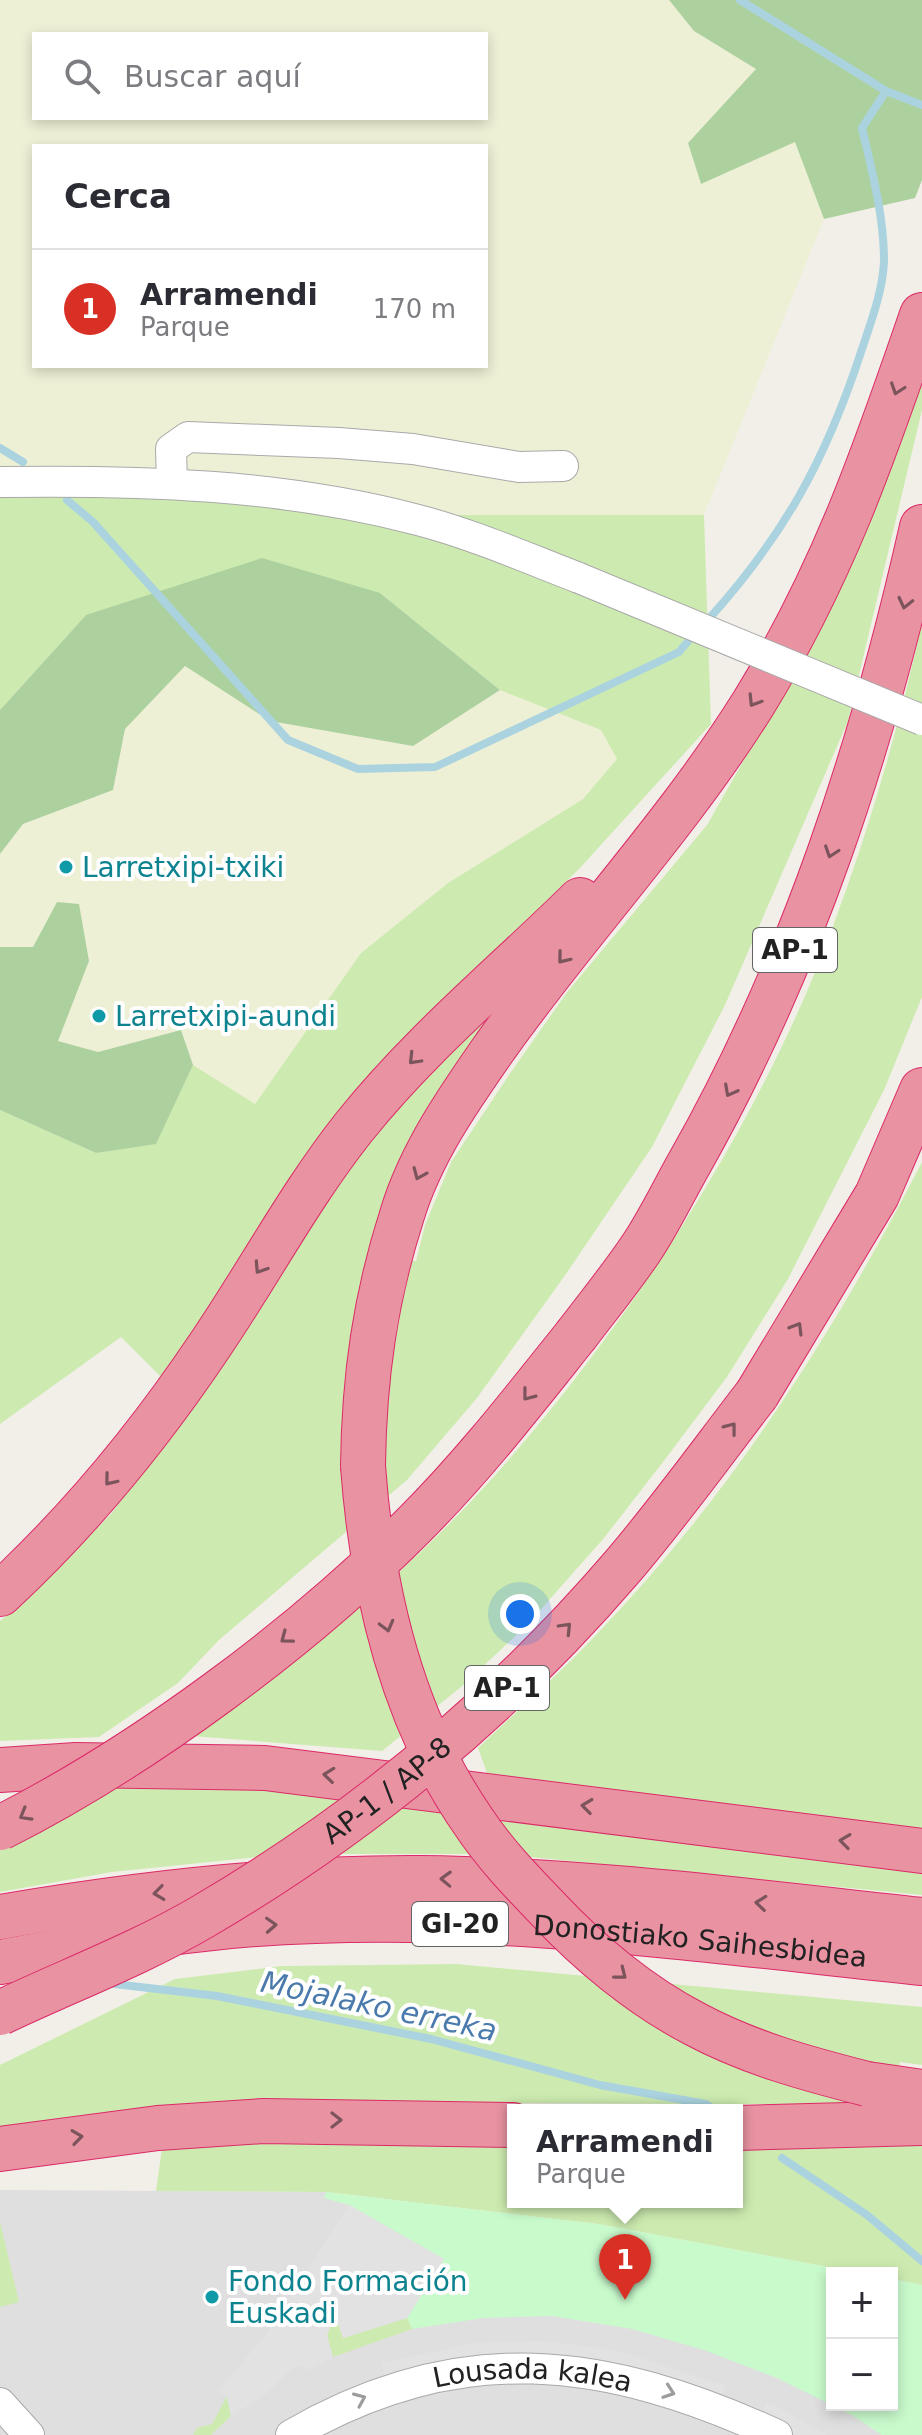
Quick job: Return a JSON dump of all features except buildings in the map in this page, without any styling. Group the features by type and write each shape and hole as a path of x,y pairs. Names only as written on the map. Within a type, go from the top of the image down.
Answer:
{"highway":[{"path":"922,315 873,459 839,546 798,627 751,707 695,785 527,1002 459,1097 428,1153 402,1213 369,1344 363,1466 368,1534 378,1592 396,1657 424,1731 472,1820 517,1876 571,1934 636,1986 694,2024 785,2063 867,2084 922,2092"},
{"name":"AP-1","path":"0,1828 86,1779 212,1694 295,1632 362,1575 467,1469 577,1334 643,1246 732,1089 800,939 855,783 899,628 922,527"},
{"path":"0,1594 97,1497 148,1434 211,1344 314,1184 364,1116 458,1015 695,785"},
{"name":"AP-1 / AP-8","path":"0,2013 199,1919 279,1870 434,1756 512,1684 624,1565 757,1394 877,1195 922,1090"},
{"path":"0,1770 132,1764 265,1768 922,1851"},
{"name":"Donostiako Saihesbidea","path":"0,1917 211,1886 422,1878 696,1896 922,1920"},
{"path":"0,2034 99,1981 199,1919"},
{"name":"Donostiako Saihesbidea","path":"0,1962 205,1928 410,1922 583,1931 922,1963"},
{"path":"0,2149 158,2128 263,2121 507,2125"},
{"path":"743,2128 922,2123"}],"street":[{"path":"172,483 171,449 188,437 383,446 519,467 563,466"},
{"path":"0,482 172,483 260,490 360,506 422,520 579,578 922,720"},
{"name":"Lousada kalea","path":"291,2435 335,2410 415,2381 457,2373 534,2367 603,2374 637,2382 777,2435"},
{"path":"0,2403 29,2435"}],"shaded area":[{"path":"0,2190 326,2192 826,2268 826,2411 898,2411 898,2280 922,2285 922,2435 0,2435"},
{"path":"349,2205 444,2259 407,2318 343,2338 337,2320 332,2321 327,2336 333,2357 307,2370 301,2366 292,2368 266,2394 231,2416 227,2397 218,2391 265,2336"},
{"path":"543,2341 616,2350 726,2386 719,2400 669,2381 387,2380 381,2363 474,2343"},
{"path":"767,2402 827,2435 794,2435 766,2422 763,2410"}],"green space":[{"path":"0,0 669,0 694,31 756,69 688,143 701,184 796,141 824,219 704,515 406,515 0,485"},
{"path":"669,0 922,0 922,180 915,198 824,219 795,142 701,184 688,143 756,69 694,31"},
{"path":"919,383 922,384 922,410 848,721 725,1005 652,1147 477,1398 407,1480 219,1640 178,1683 99,1737 0,1741 0,1621 29,1597 111,1514 300,1245 356,1155 497,999 505,1004 374,1259 416,1261 425,1225 451,1162 511,1072 568,991 707,825 820,626"},
{"path":"60,484 406,515 704,515 711,724 579,869 405,1040 161,1377 121,1337 0,1424 0,1110 96,1153 156,1143 193,1065 255,1104 361,953 448,883 583,799 617,759 601,730 500,690 380,593 86,615 0,710 0,488"},
{"path":"262,558 380,593 500,690 413,746 270,721 185,666 125,729 113,790 23,824 0,854 0,710 86,615"},
{"path":"922,623 922,997 884,1090 788,1279 727,1377 604,1538 527,1625 461,1687 382,1751 192,1736 347,1617 455,1518 540,1422 640,1290 729,1147 769,1073 803,999 833,926 883,776"},
{"path":"185,666 270,721 413,746 500,690 601,730 617,759 583,799 448,883 361,953 255,1105 193,1065 181,1030 98,1052 58,1041 89,961 57,902 33,947 0,947 0,854 23,824 113,790 125,729"},
{"path":"57,902 79,904 89,961 58,1041 98,1052 181,1030 193,1065 156,1144 96,1153 0,1110 0,947 33,947"},
{"path":"922,1162 922,1830 487,1773 478,1748 553,1678 645,1582 735,1469 816,1350"},
{"path":"124,1774 922,1863 922,1895 498,1854 287,1854 112,1872 0,1892 0,1847"},
{"path":"456,1964 922,2007 922,2065 900,2062 888,2105 326,2102 0,2133 0,2065 175,1979 282,1966"},
{"path":"329,2138 507,2141 507,2208 743,2208 743,2145 922,2139 922,2285 898,2280 898,2267 828,2267 598,2224 326,2192 156,2191 162,2148"},
{"path":"326,2192 598,2224 828,2267 826,2402 777,2378 704,2350 632,2329 552,2316 483,2318 412,2329 407,2318 444,2259 349,2205 324,2198"},
{"path":"0,2222 19,2302 0,2307"},
{"path":"898,2280 922,2285 922,2435 882,2435 844,2411 898,2411"},
{"path":"407,2318 412,2329 333,2357 327,2335 332,2322 337,2319 343,2338"},
{"path":"227,2396 231,2416 211,2435 193,2435 197,2428 212,2424"}],"waterway":[{"path":"740,0 886,91 922,105"},
{"path":"706,622 758,559 800,495 833,426 873,317 884,261 880,210 862,128 886,91"},
{"path":"0,448 23,462"},
{"path":"67,500 93,522 288,740 358,769 435,767 679,652 696,632"},
{"name":"Mojalako erreka","path":"106,1983 217,1996 431,2039 600,2085 706,2104"},
{"name":"Mojalako erreka","path":"782,2158 867,2215 922,2261"}],"place":[{"name":"Larretxipi-txiki","path":"66,867"},
{"name":"Larretxipi-aundi","path":"99,1016"},
{"name":"Fondo Formación Euskadi","path":"212,2297"},
{"name":"Arramendi","path":"625,2300"}]}
